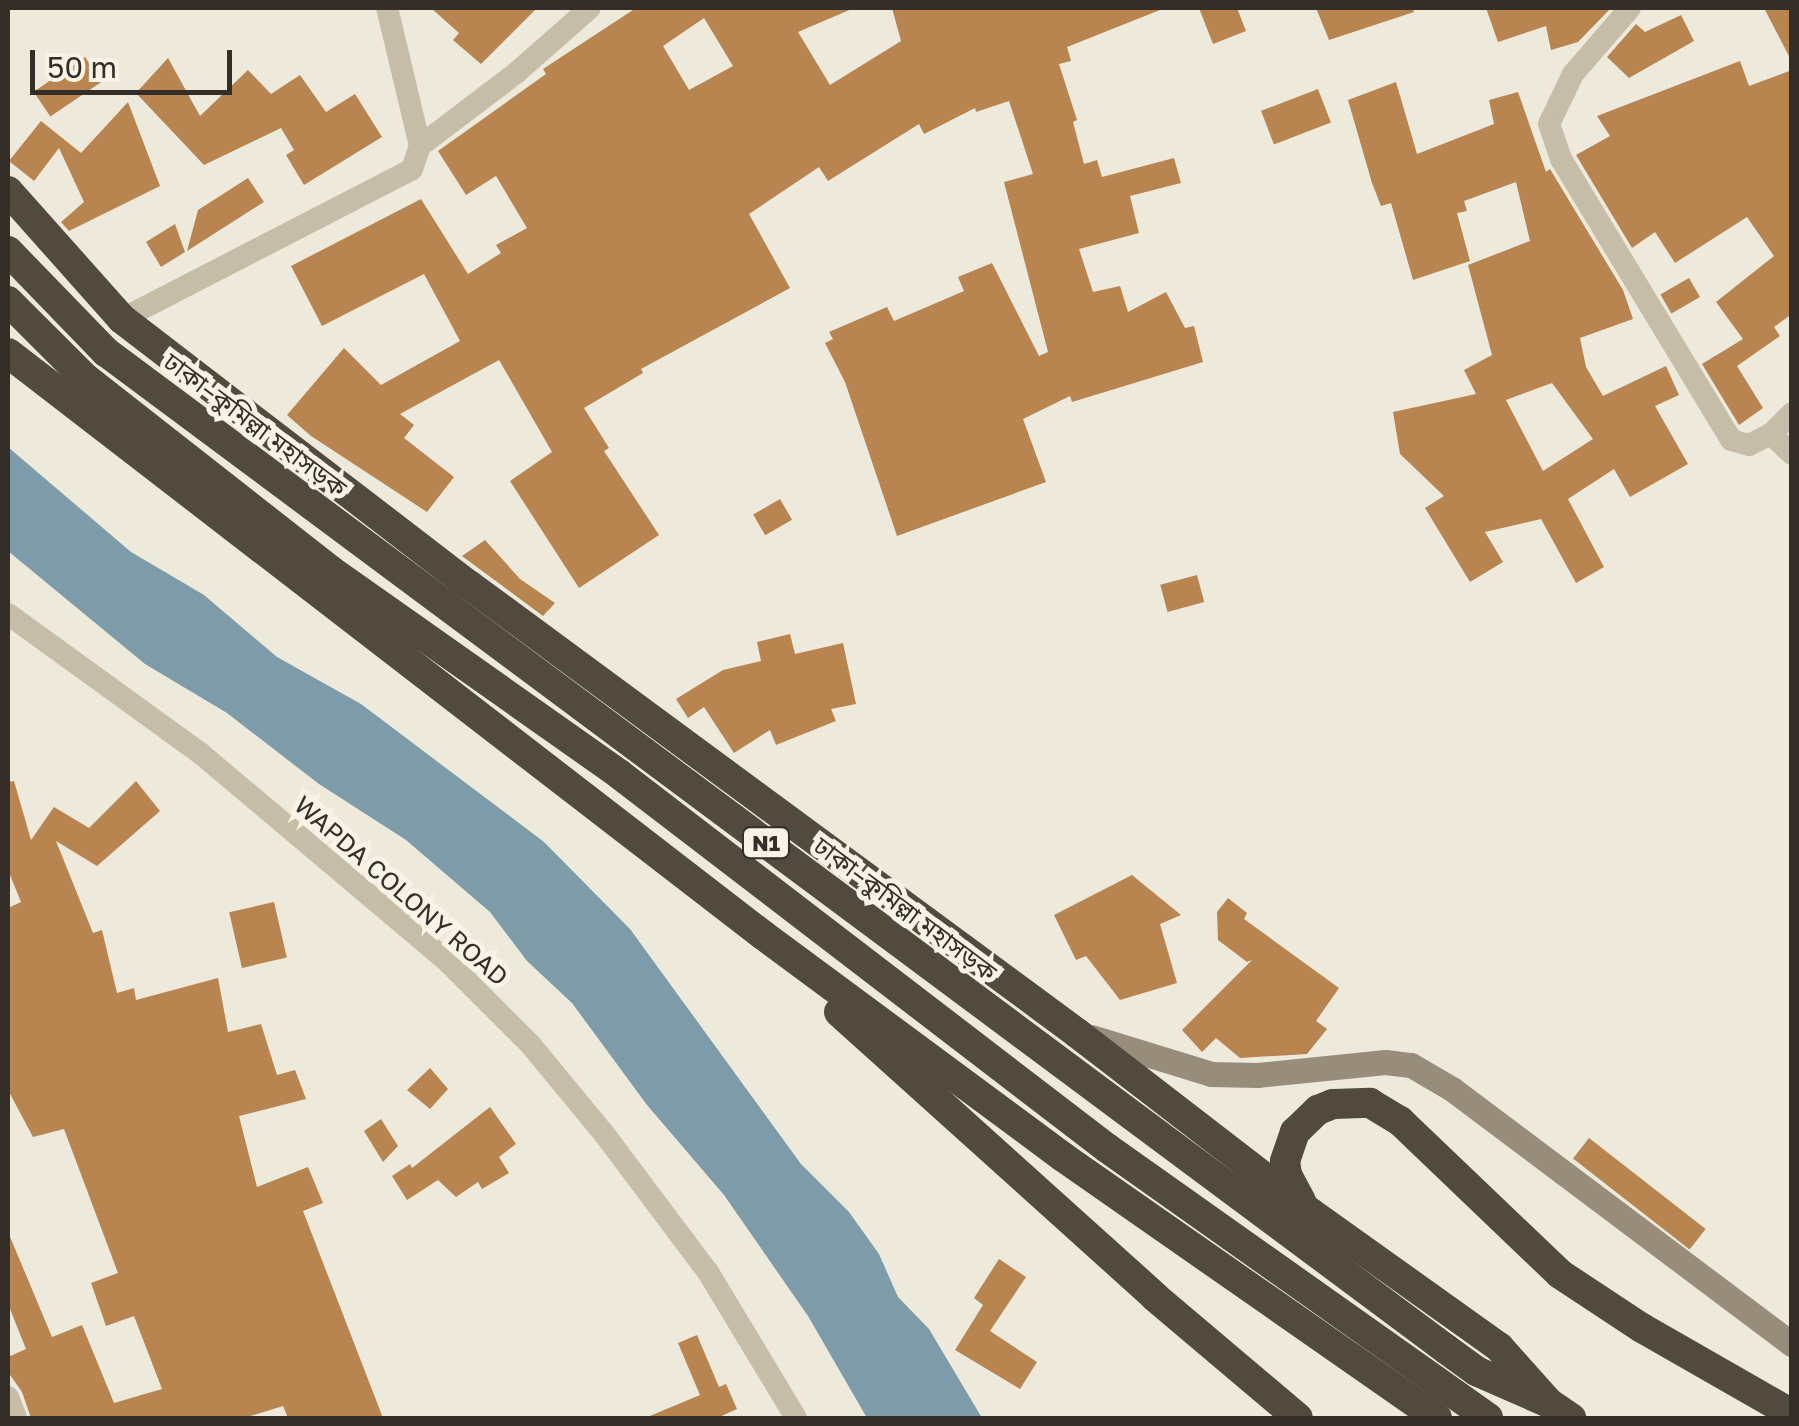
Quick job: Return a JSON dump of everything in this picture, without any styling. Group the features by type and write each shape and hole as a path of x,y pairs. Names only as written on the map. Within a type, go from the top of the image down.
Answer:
{"highway":[{"path":"8,191 122,319 468,585 1076,1033 1311,1213 1499,1347 1560,1411"},
{"name":"ঢাকা–কুমিল্লা মহাসড়ক","path":"8,252 106,352 1446,1349 1501,1384 1560,1411"},
{"name":"N1","path":"8,301 84,377 330,570 619,774 1107,1148 1488,1418"},
{"path":"8,353 763,936 1063,1157 1437,1418"},
{"path":"763,936 925,1092 1298,1418"},
{"path":"1311,1213 1286,1176 1286,1161 1295,1132 1318,1110 1333,1104 1370,1104 1400,1121 1560,1274 1642,1328 1792,1414"}],"street":[{"path":"122,319 232,258 401,178 412,169 420,146 387,8"},
{"path":"420,146 516,73 590,8"},
{"path":"1630,8 1572,74 1550,124 1561,159 1731,440 1749,445 1771,434 1792,413"},
{"path":"1771,434 1792,454"},
{"name":"WAPDA COLONY ROAD","path":"8,614 200,753 448,963 530,1044 605,1135 708,1272 796,1418"},
{"path":"1076,1033 1211,1074 1258,1075 1384,1062 1411,1065 1452,1089 1792,1344"}],"water":[{"path":"8,447 131,552 204,595 277,657 361,704 544,842 630,929 801,1164 849,1212 879,1254 898,1297 929,1329 982,1418 867,1418 808,1316 724,1195 647,1105 572,1003 527,961 490,912 406,840 319,784 227,713 145,664 8,551"}],"building":[{"path":"431,8 537,8 481,64 453,40 459,33"},
{"path":"636,8 854,8 798,32 830,85 901,41 892,8 1165,8 1067,47 1071,61 1059,64 1077,120 1073,122 1084,164 1097,160 1102,177 1174,158 1181,183 1130,196 1139,233 1079,249 1093,292 1120,286 1128,312 1166,292 1185,328 1194,326 1203,362 1072,402 1070,396 1023,419 1046,482 897,536 845,382 825,343 833,339 829,332 887,307 894,321 964,291 958,277 992,263 1039,356 1048,352 1004,182 1033,174 1009,101 976,112 975,108 924,134 919,124 828,181 819,167 749,214 790,288 641,369 643,373 584,408 609,448 604,451 659,535 579,588 510,481 552,452 499,360 400,414 414,425 404,438 454,477 427,512 311,436 287,415 344,348 381,385 460,341 424,274 322,326 291,266 421,199 468,274 501,253 496,245 527,228 496,176 466,195 438,151 546,74 543,69","holes":["704,18 733,66 689,90 663,46"]},
{"path":"1199,8 1237,8 1246,31 1213,44"},
{"path":"1316,8 1413,8 1414,12 1329,40"},
{"path":"1486,8 1611,8 1578,42 1551,50 1546,26 1498,42"},
{"path":"1764,8 1792,8 1792,62"},
{"path":"1681,15 1694,41 1629,78 1607,57 1636,24 1645,32"},
{"path":"85,57 102,82 50,117 34,92"},
{"path":"168,58 200,116 248,70 271,94 300,75 326,112 355,94 382,137 304,185 286,155 294,150 281,128 204,165 136,93"},
{"path":"1740,61 1749,86 1792,70 1792,314 1774,327 1780,336 1737,366 1763,408 1739,425 1702,364 1743,339 1716,302 1774,256 1747,217 1675,263 1655,232 1632,248 1576,155 1610,136 1597,116"},
{"path":"1396,82 1417,154 1494,124 1489,100 1518,92 1546,172 1550,169 1623,290 1633,319 1580,338 1586,367 1603,396 1666,366 1679,395 1655,406 1688,464 1630,497 1614,469 1568,499 1604,567 1576,583 1541,519 1485,532 1503,562 1470,582 1425,508 1444,496 1400,454 1393,412 1476,394 1464,370 1492,355 1468,265 1530,241 1516,182 1464,201 1467,211 1457,213 1470,261 1413,280 1391,203 1381,206 1372,183 1348,100","holes":["1552,383 1593,439 1543,471 1506,400"]},
{"path":"1318,89 1331,123 1274,144 1261,111"},
{"path":"128,102 160,186 69,231 61,222 84,202 59,148 34,181 9,161 41,121 81,153"},
{"path":"248,178 264,202 187,251 198,210"},
{"path":"175,224 185,252 161,267 146,242"},
{"path":"1689,278 1700,297 1671,314 1660,294"},
{"path":"780,499 792,520 765,535 753,514"},
{"path":"485,540 520,579 555,603 543,616 462,556"},
{"path":"1197,575 1204,602 1168,612 1160,585"},
{"path":"790,634 795,654 843,643 856,704 831,709 836,721 776,745 770,730 734,753 704,707 688,718 676,699 723,670 761,661 757,642"},
{"path":"14,781 31,840 54,807 89,828 136,781 160,811 97,866 56,841 93,933 102,930 117,993 134,988 136,1000 218,978 228,1032 261,1024 277,1075 295,1070 306,1099 239,1116 257,1187 308,1167 323,1203 303,1211 383,1418 288,1418 283,1406 244,1418 31,1418 22,1392 8,1372 8,1357 26,1349 8,1304 8,1232 52,1337 82,1325 114,1403 162,1389 134,1316 106,1326 91,1283 118,1273 64,1129 33,1137 8,1090 8,908 21,902 8,870 8,782"},
{"path":"1132,875 1181,915 1160,924 1177,983 1120,1000 1086,956 1076,960 1054,915"},
{"path":"1228,898 1247,913 1244,919 1339,988 1316,1021 1327,1029 1307,1054 1240,1058 1216,1038 1202,1052 1182,1030 1252,960 1247,962 1218,940 1217,912"},
{"path":"274,902 287,958 242,968 229,912"},
{"path":"430,1068 448,1089 430,1109 407,1090"},
{"path":"490,1107 516,1144 499,1157 509,1173 482,1189 478,1182 456,1197 438,1180 407,1200 392,1176 410,1164 412,1168"},
{"path":"381,1119 398,1146 383,1162 364,1131"},
{"path":"1589,1138 1706,1229 1690,1250 1573,1158"},
{"path":"999,1259 1026,1277 990,1331 1037,1362 1020,1389 955,1350 983,1305 974,1298"},
{"path":"697,1335 719,1387 726,1384 737,1409 717,1418 645,1418 700,1395 678,1343"}]}
